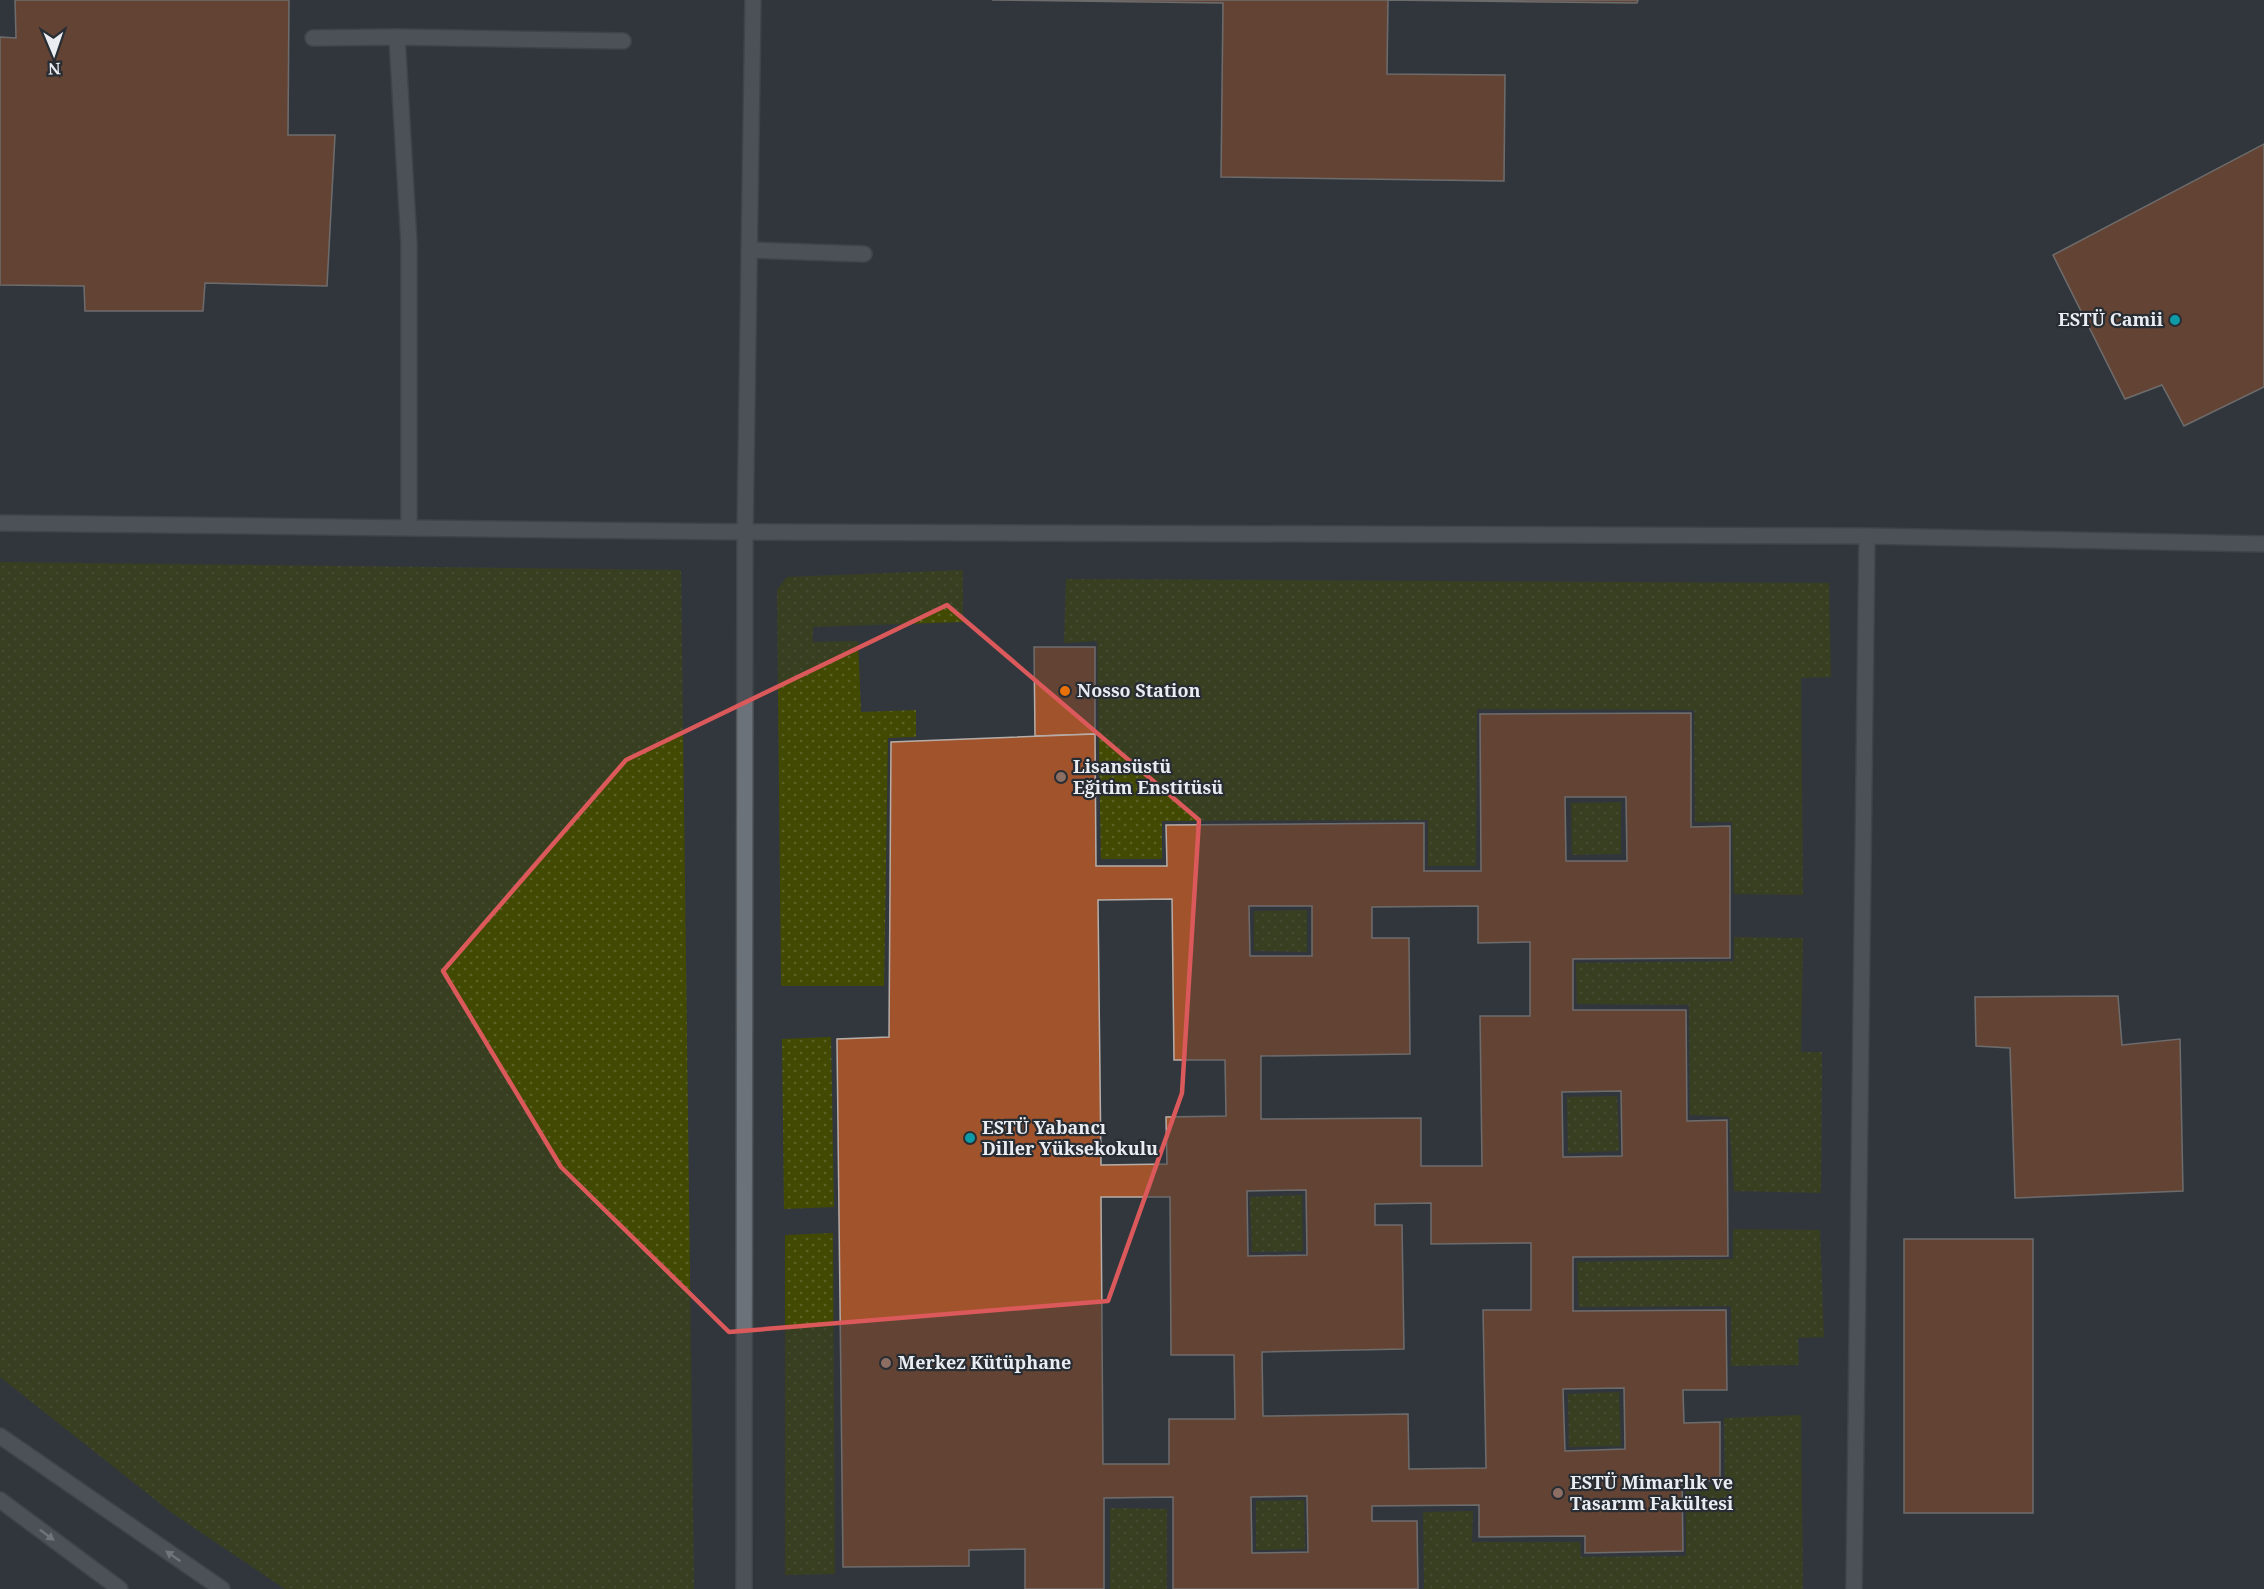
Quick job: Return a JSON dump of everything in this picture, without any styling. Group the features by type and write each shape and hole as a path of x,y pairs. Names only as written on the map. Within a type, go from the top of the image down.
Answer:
{"street":[{"path":"744,1589 745,532 753,0"},
{"path":"396,37 409,244 409,528"},
{"path":"314,38 623,41"},
{"path":"749,250 864,254"},
{"path":"0,523 745,532 1867,536 2264,544"},
{"path":"1854,1589 1867,536"},
{"path":"0,1436 222,1589"},
{"path":"0,1500 120,1589"}],"highlighted area":[{"path":"947,605 1199,820 1182,1093 1108,1301 729,1332 561,1167 443,971 626,760"}],"green space":[{"path":"0,562 681,570 694,1589 285,1589 172,1513 0,1377"},
{"path":"963,570 963,622 813,627 813,642 858,641 861,712 916,710 916,737 888,738 884,986 781,986 777,590 787,577"},
{"path":"1066,579 1829,583 1831,677 1801,678 1803,895 1734,894 1732,822 1695,822 1694,710 1477,709 1476,866 1428,866 1428,820 1162,821 1162,859 1101,859 1097,641 1064,643"},
{"path":"1621,802 1621,854 1572,855 1571,803"},
{"path":"1307,910 1307,952 1254,951 1254,911"},
{"path":"1734,937 1803,938 1801,1052 1822,1052 1821,1193 1734,1191 1729,1117 1690,1115 1689,1005 1577,1004 1576,963 1734,961"},
{"path":"831,1037 834,1207 784,1209 782,1039"},
{"path":"1617,1096 1619,1151 1568,1153 1567,1097"},
{"path":"1302,1195 1303,1251 1252,1252 1250,1197"},
{"path":"1733,1229 1820,1230 1824,1337 1798,1338 1799,1365 1731,1366 1731,1306 1579,1307 1577,1262 1733,1259"},
{"path":"833,1233 835,1574 785,1575 785,1235"},
{"path":"1619,1392 1621,1446 1569,1447 1568,1394"},
{"path":"1801,1415 1803,1589 1424,1589 1423,1512 1473,1511 1472,1542 1580,1542 1581,1557 1686,1556 1686,1487 1725,1485 1724,1418"},
{"path":"1304,1500 1305,1549 1256,1550 1256,1501"},
{"path":"1110,1508 1167,1509 1167,1589 1110,1589"}],"building":[{"path":"15,0 289,0 288,135 335,135 327,286 205,283 203,311 85,311 84,286 0,285 0,37 16,38"},
{"path":"992,0 1388,0 1387,74 1505,75 1504,181 1221,177 1223,3"},
{"path":"1388,0 1638,0 1637,3"},
{"name":"ESTÜ Camii","path":"2264,144 2264,387 2184,426 2162,385 2125,399 2053,255"},
{"name":"Nosso Station","path":"1034,647 1095,647 1095,734 1035,736"},
{"name":"ESTÜ Yabancı Diller Yüksekokulu","path":"1691,713 1691,827 1730,826 1730,958 1573,959 1573,1010 1686,1010 1687,1121 1727,1120 1728,1256 1573,1257 1573,1311 1726,1310 1727,1390 1683,1390 1684,1423 1720,1422 1720,1481 1682,1481 1683,1551 1585,1553 1585,1536 1479,1537 1479,1505 1372,1506 1372,1521 1417,1521 1418,1589 1173,1589 1173,1497 1104,1498 1104,1589 1025,1589 1025,1549 969,1550 969,1566 843,1567 837,1039 889,1037 891,742 1095,734 1096,866 1167,866 1166,825 1424,823 1424,871 1481,871 1480,714","holes":["1565,797 1626,797 1627,861 1566,861","1172,899 1174,1060 1225,1060 1226,1116 1166,1117 1167,1164 1101,1165 1098,900","1249,906 1312,906 1312,956 1250,956","1478,906 1478,943 1530,942 1530,1016 1480,1016 1482,1166 1421,1166 1421,1118 1261,1119 1261,1056 1410,1054 1409,938 1372,938 1372,907","1621,1091 1622,1156 1563,1157 1562,1092","1306,1190 1307,1255 1248,1256 1247,1191","1101,1197 1170,1197 1171,1355 1234,1355 1235,1419 1169,1419 1169,1464 1103,1464","1431,1203 1431,1244 1531,1243 1531,1310 1483,1310 1486,1468 1409,1469 1408,1414 1263,1416 1262,1352 1404,1349 1402,1225 1375,1225 1375,1204","1624,1388 1625,1449 1565,1451 1563,1389","1307,1496 1308,1552 1252,1553 1251,1497"]},
{"path":"2118,996 2122,1045 2180,1039 2183,1191 2015,1198 2010,1048 1976,1046 1975,997"},
{"path":"1904,1239 2033,1239 2033,1513 1904,1513"}],"place":[{"name":"ESTÜ Camii","path":"2175,320"},
{"name":"Nosso Station","path":"1065,691"},
{"name":"Lisansüstü Eğitim Enstitüsü","path":"1061,777"},
{"name":"ESTÜ Yabancı Diller Yüksekokulu","path":"970,1138"},
{"name":"Merkez Kütüphane","path":"886,1363"},
{"name":"ESTÜ Mimarlık ve Tasarım Fakültesi","path":"1558,1493"}]}
